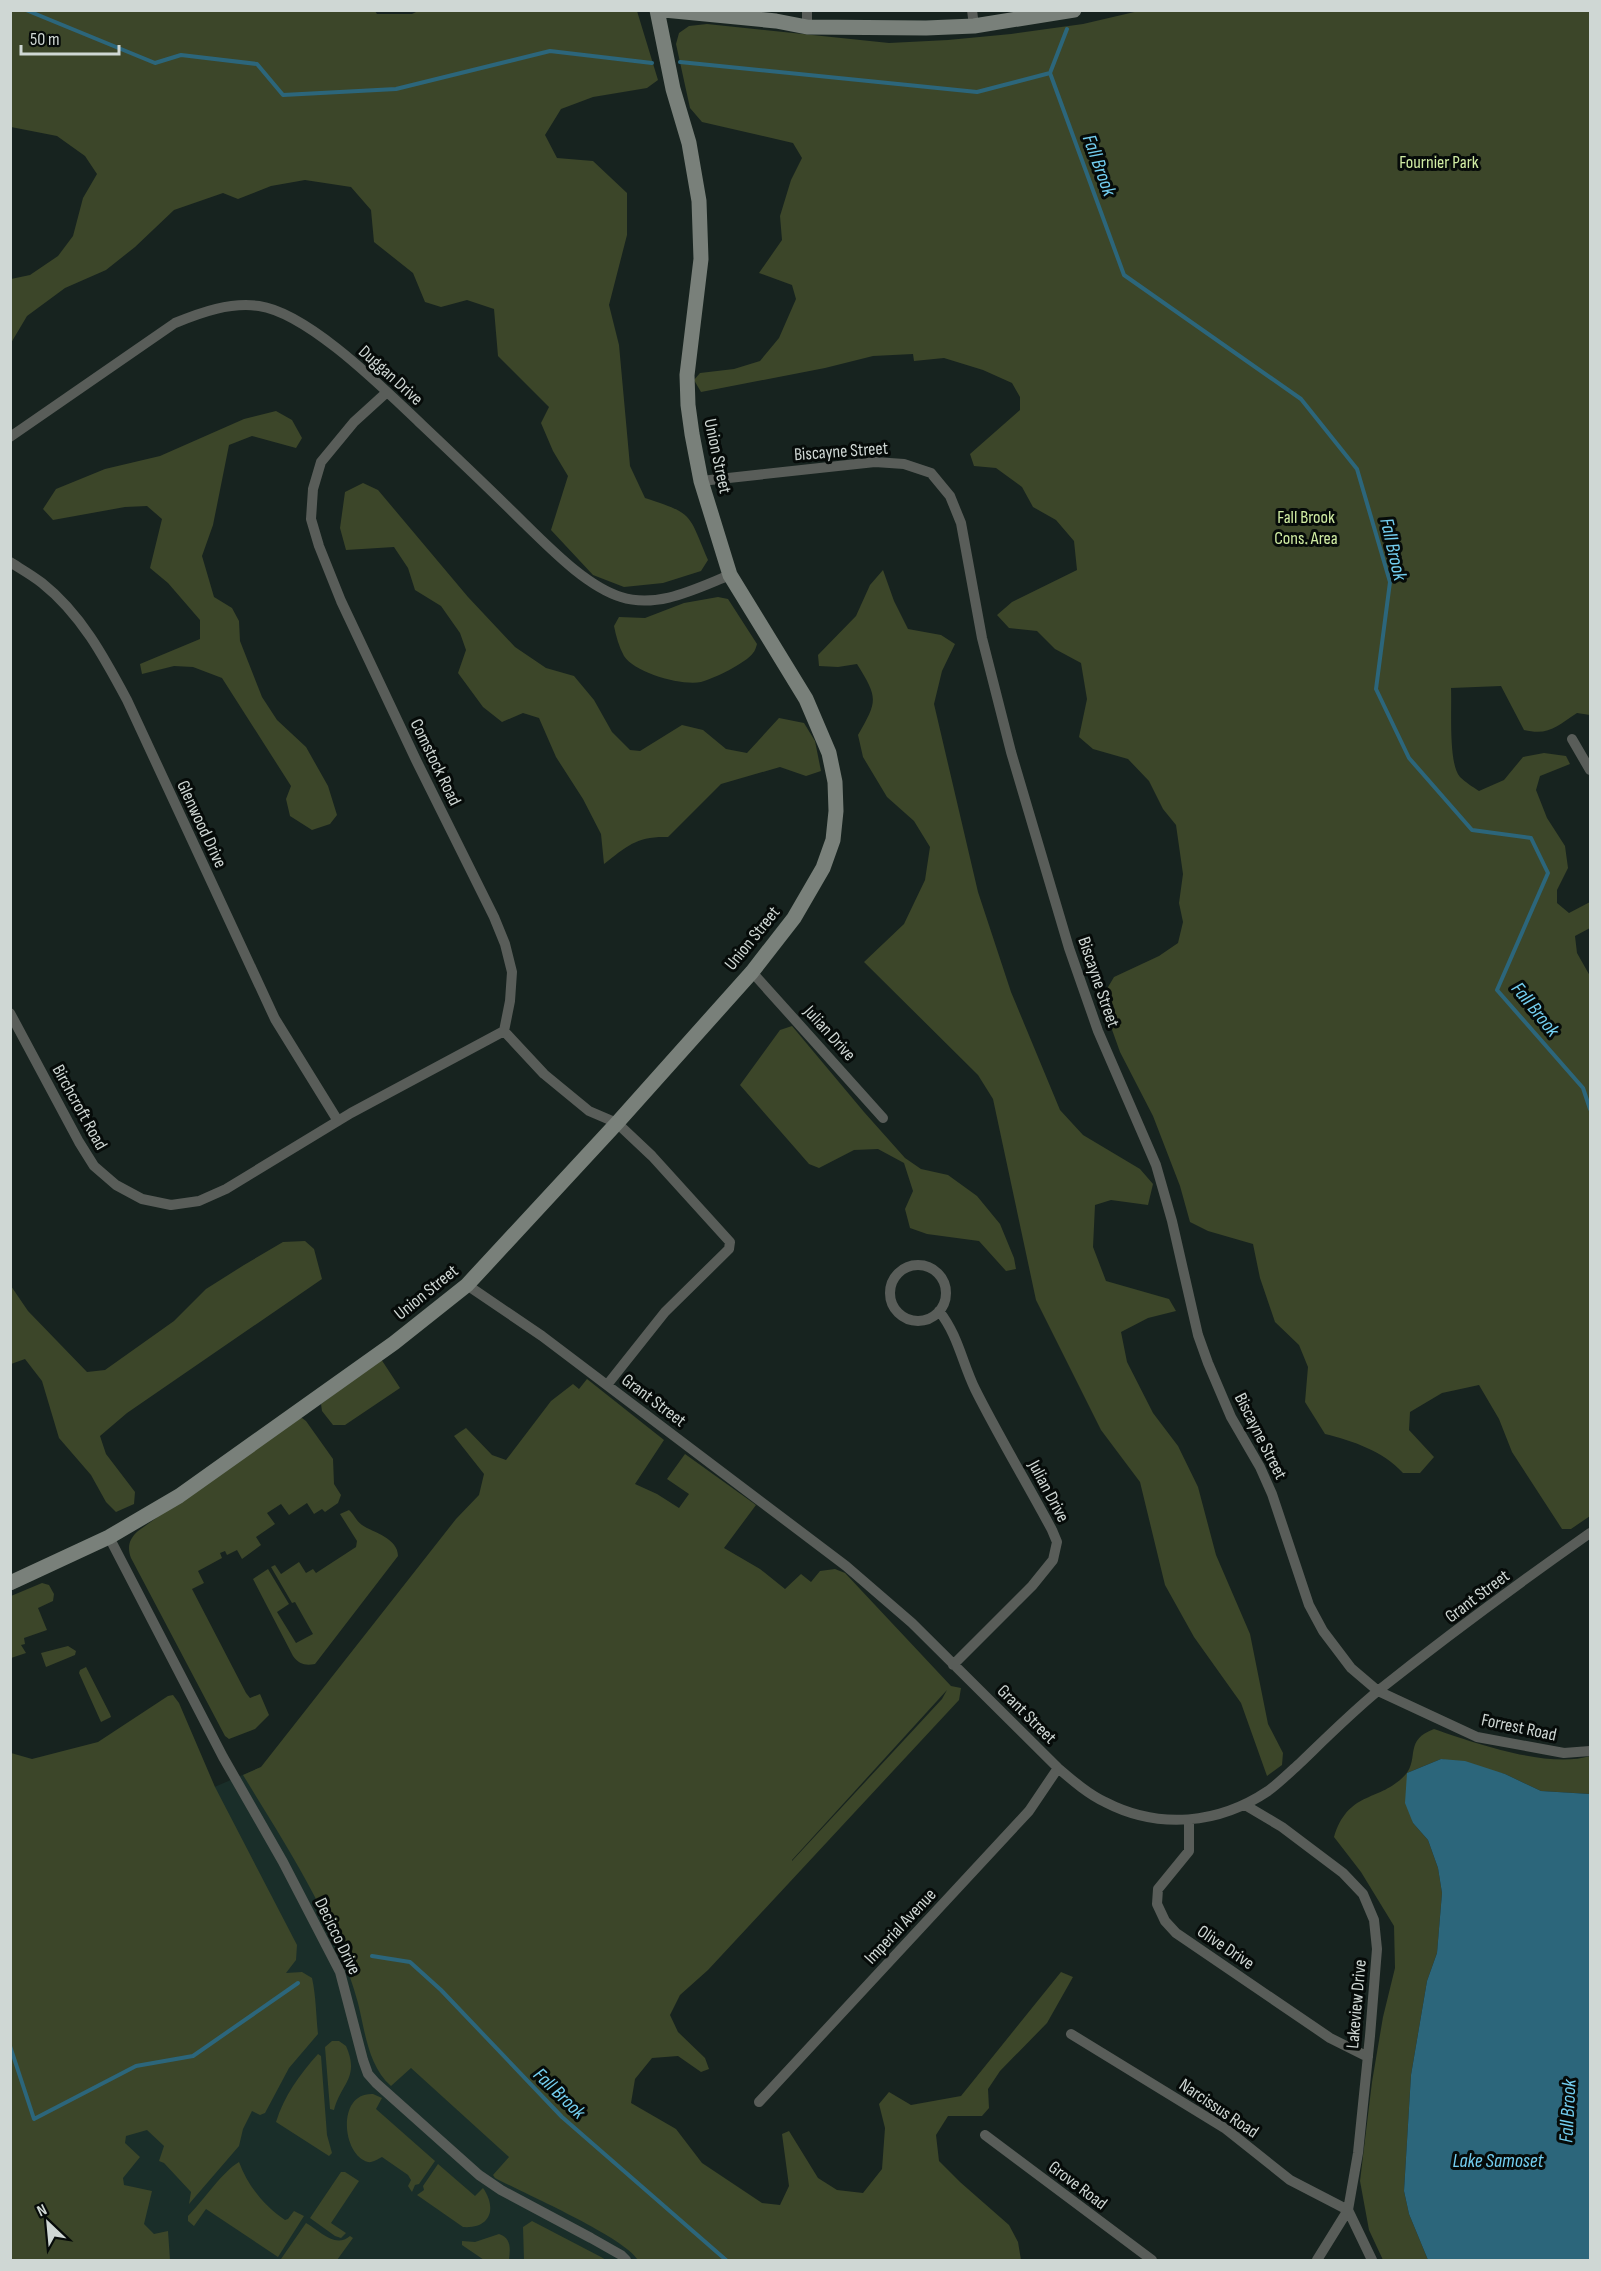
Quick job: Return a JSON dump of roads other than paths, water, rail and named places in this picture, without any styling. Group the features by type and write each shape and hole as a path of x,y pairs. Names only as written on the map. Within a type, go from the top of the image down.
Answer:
{"street":[{"name":"Union Street","path":"10,1583 109,1537 179,1496 394,1343 467,1285 617,1124 752,972 794,918 823,868 834,830 836,811 835,782 829,753 806,699 730,574 701,481 688,405 687,375 700,259 699,201 692,153 673,89 657,10"},
{"path":"664,10 776,21 807,27 926,28 973,18 1074,10"},
{"path":"807,10 807,27"},
{"name":"Duggan Drive","path":"10,437 175,323 202,312 231,306 260,306 313,331 336,348 387,392 550,548 596,584 622,597 651,600 679,595 730,574"},
{"name":"Comstock Road","path":"387,392 354,422 321,462 313,489 311,519 341,601 494,917 512,972 510,1001 504,1031"},
{"name":"Biscayne Street","path":"701,481 875,462 904,464 932,474 950,496 961,523 982,638 1011,752 1065,937 1098,1031 1156,1165 1172,1221 1198,1335 1208,1363 1231,1417 1260,1467 1272,1494 1309,1605 1323,1631 1351,1668 1378,1691"},
{"name":"Glenwood Drive","path":"10,562 42,583 63,603 100,649 127,700 275,1019 338,1121"},
{"path":"1572,739 1590,771"},
{"name":"Julian Drive","path":"752,972 884,1118"},
{"name":"Birchcroft Road","path":"10,1013 94,1166 116,1185 142,1199 171,1205 199,1201 225,1189 338,1121 504,1031"},
{"path":"504,1031 544,1074 589,1111 617,1124 660,1164 728,1237 730,1246 665,1312 607,1385"},
{"path":"924,1265 940,1275 946,1291 946,1299 939,1311 927,1320 918,1321 900,1315 894,1308 890,1290 898,1273 906,1267 924,1265"},
{"name":"Grant Street","path":"467,1285 543,1336 846,1566 912,1623 1058,1768 1105,1802 1132,1814 1160,1820 1189,1821 1218,1815 1245,1805 1270,1790 1378,1691 1590,1533"},
{"name":"Julian Drive","path":"939,1311 949,1323 960,1345 963,1361 978,1395 1057,1542 1053,1560 1032,1586 953,1665"},
{"name":"Decicco Drive","path":"109,1537 223,1756 283,1862 340,1972 368,2074 392,2099 479,2175 501,2190 591,2238 626,2260"},
{"name":"Forrest Road","path":"1378,1691 1477,1737 1564,1753 1590,1751"},
{"name":"Imperial Avenue","path":"759,2102 1029,1811 1058,1768"},
{"name":"Lakeview Drive","path":"1245,1805 1282,1827 1343,1873 1363,1894 1374,1920 1377,1949 1368,2057 1358,2153 1348,2211"},
{"name":"Olive Drive","path":"1189,1821 1189,1851 1158,1889 1156,1904 1165,1921 1176,1933 1330,2038 1368,2057"},
{"name":"Narcissus Road","path":"1071,2034 1226,2129 1290,2180 1348,2211"},
{"name":"Grove Road","path":"986,2135 1152,2260"},
{"path":"1317,2260 1348,2211"},
{"path":"1348,2211 1372,2260"}],"water":[{"name":"Lake Samoset","path":"1441,1759 1465,1761 1505,1774 1541,1791 1590,1794 1590,2260 1428,2260 1409,2214 1404,2191 1411,2075 1427,1981 1437,1953 1442,1893 1438,1868 1428,1840 1413,1823 1405,1803 1407,1773"}],"waterway":[{"path":"26,10 155,63 181,55 257,64 283,95 396,89 550,51 652,63"},
{"name":"Fall Brook","path":"1067,29 1050,73 1124,275 1301,399 1357,469 1390,582 1376,689 1409,758 1472,830 1531,838 1548,873 1497,990 1583,1088 1590,1109"},
{"path":"680,62 977,92 1050,73"},
{"name":"Fall Brook","path":"372,1956 410,1962 441,1990 562,2117 726,2260"},
{"name":"Fall Brook","path":"10,2046 34,2119 136,2066 193,2056 298,1983"}],"park label":[{"name":"Fournier Park","path":"1439,162"},
{"name":"Fall Brook Cons. Area","path":"1306,527"}]}
